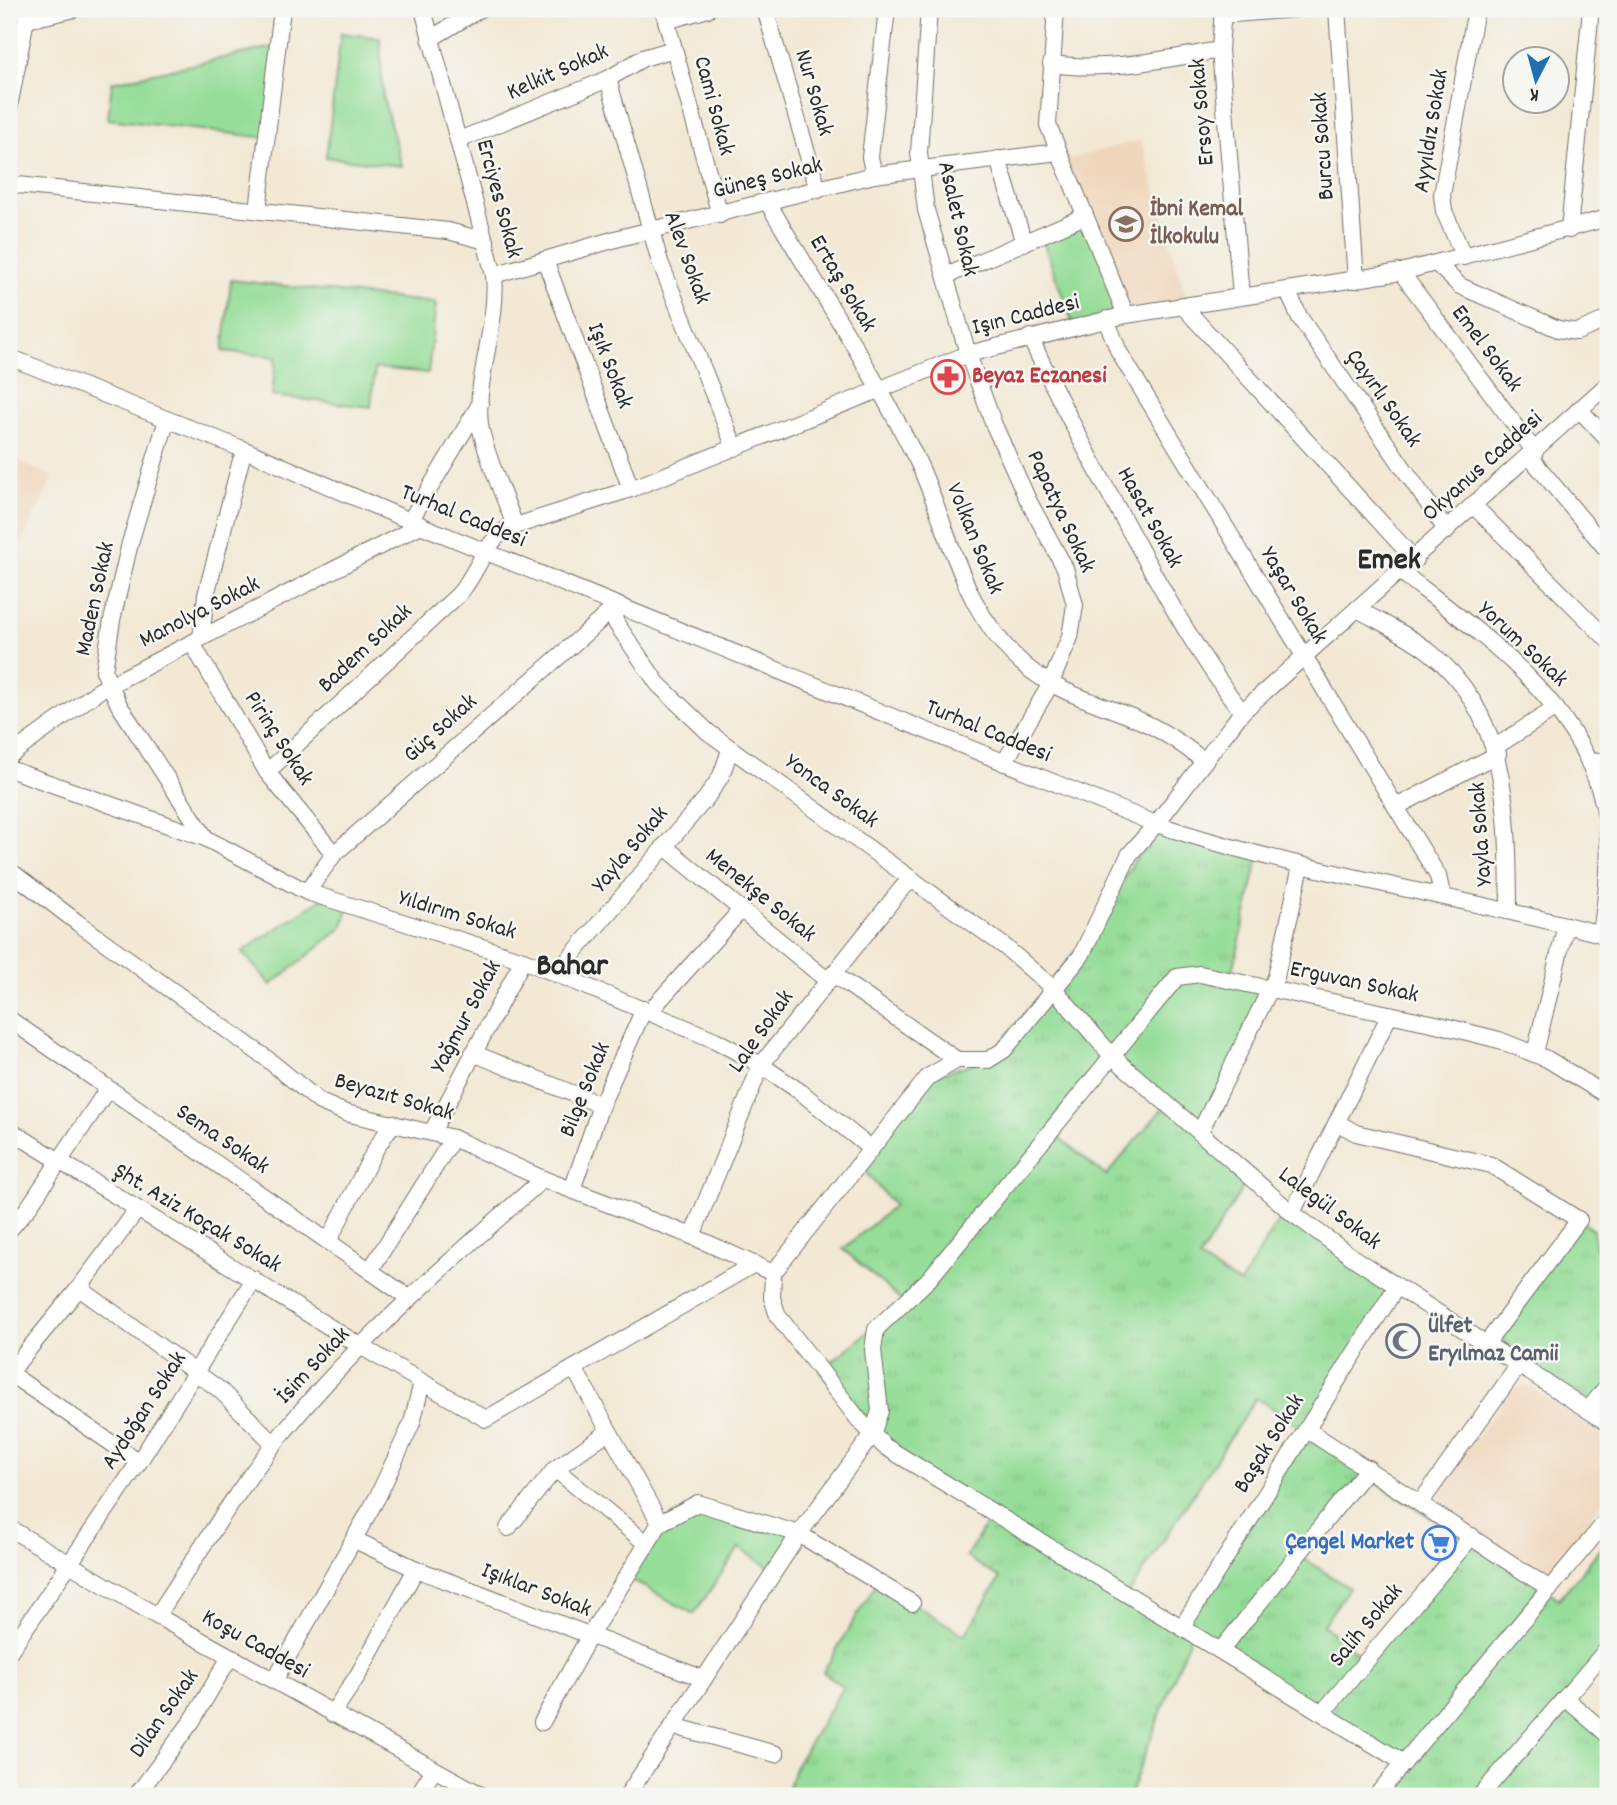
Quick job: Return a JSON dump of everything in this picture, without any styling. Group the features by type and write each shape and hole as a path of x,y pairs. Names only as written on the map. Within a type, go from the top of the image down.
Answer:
{"street":[{"path":"9,107 28,13 75,9"},
{"path":"258,209 282,9"},
{"name":"Erciyes Sokak","path":"423,9 495,275 495,311 480,404 481,429 515,526"},
{"path":"430,39 481,9"},
{"path":"664,15 708,9"},
{"name":"Nur Sokak","path":"765,9 818,190"},
{"path":"874,175 870,157 887,9"},
{"name":"Asalet Sokak","path":"929,9 919,167 926,209 968,355"},
{"path":"1056,9 1048,125 1083,217 1125,315"},
{"path":"1222,12 1296,9"},
{"name":"Burcu Sokak","path":"1337,9 1356,280"},
{"name":"Ayyıldız Sokak","path":"1464,257 1444,211 1442,195 1476,9"},
{"path":"1569,230 1591,9"},
{"name":"Ersoy Sokak","path":"1222,12 1220,50 1241,296"},
{"name":"Cami Sokak","path":"664,15 720,215"},
{"name":"Kelkit Sokak","path":"459,140 608,79 643,58 674,49"},
{"path":"1051,64 1071,67 1132,64 1220,50"},
{"name":"Alev Sokak","path":"608,79 650,230 735,448"},
{"name":"Güneş Sokak","path":"495,275 650,230 720,215 874,175 919,167 1058,152"},
{"path":"998,159 1024,243"},
{"path":"9,184 448,230 486,241"},
{"name":"Ertaş Sokak","path":"768,203 877,388"},
{"path":"946,276 1083,217"},
{"name":"Işın Caddesi","path":"487,552 498,535 515,526 631,489 877,388 968,355 1030,337 1125,315 1401,272 1608,219"},
{"name":"Işık Sokak","path":"545,260 631,489"},
{"path":"1437,264 1460,286 1558,329 1577,332 1608,319"},
{"name":"Emel Sokak","path":"1401,272 1533,454 1608,551"},
{"name":"Çayırlı Sokak","path":"1287,290 1300,318 1447,531"},
{"path":"1181,305 1415,560"},
{"name":"Yaşar Sokak","path":"1106,319 1119,352 1438,876 1442,894"},
{"name":"Hasat Sokak","path":"1030,337 1058,399 1175,612 1209,670 1241,712"},
{"name":"Papatya Sokak","path":"968,355 994,425 1028,500 1065,568 1073,594 1075,615 1070,637 1050,685 1004,763"},
{"name":"Turhal Caddesi","path":"9,357 245,450 614,607 1156,824 1301,866 1509,909 1605,935"},
{"name":"Turhal Caddesi","path":"9,368 241,460 371,505"},
{"name":"Okyanus Caddesi","path":"1156,824 1241,712 1415,560 1608,384"},
{"name":"Volkan Sokak","path":"877,388 918,462 967,591 1005,647 1050,685 1143,722 1204,761"},
{"name":"Erciyes Sokak","path":"415,523 480,404"},
{"path":"1579,409 1608,440"},
{"name":"Maden Sokak","path":"164,429 130,543 112,620 104,671 109,686 205,838"},
{"path":"196,641 241,460"},
{"path":"1474,506 1608,640"},
{"name":"Manolya Sokak","path":"9,756 80,703 109,686 415,523"},
{"name":"Badem Sokak","path":"267,772 458,595 472,578 487,552"},
{"name":"Yorum Sokak","path":"1401,572 1497,648 1556,708 1590,763 1598,784 1607,829 1605,935"},
{"name":"Yonca Sokak","path":"614,607 616,623 658,684 730,750 1004,946 1055,990"},
{"name":"Güç Sokak","path":"307,892 334,854 614,607"},
{"name":"Yayla Sokak","path":"1357,609 1414,642 1446,667 1469,697 1496,750 1506,798 1509,909"},
{"name":"Pirinç Sokak","path":"196,641 267,772 334,854"},
{"path":"1396,807 1496,750 1556,708"},
{"name":"Yayla Sokak","path":"556,974 715,786 730,750"},
{"path":"1590,763 1608,760"},
{"name":"Yıldırım Sokak","path":"9,769 205,838 307,892 523,960 647,1010 715,1040 761,1065 812,1101 871,1149"},
{"path":"1156,824 1123,864 1087,945 1055,990 996,1056 979,1061 957,1060 928,1077 773,1273 772,1298 778,1316 872,1435 918,1469 1404,1763"},
{"name":"Menekşe Sokak","path":"664,846 741,910 830,978 957,1060"},
{"path":"1200,1132 1270,988 1301,866"},
{"name":"Beyazıt Sokak","path":"9,870 266,1058 320,1102 346,1113 453,1138 543,1179 692,1236 773,1273"},
{"name":"Lale Sokak","path":"692,1236 761,1065 902,888 913,880"},
{"name":"Bilge Sokak","path":"572,1189 601,1105 647,1010 741,910"},
{"path":"1535,1053 1566,925"},
{"name":"Yağmur Sokak","path":"432,1132 523,960"},
{"name":"Erguvan Sokak","path":"872,1435 880,1411 873,1339 880,1321 929,1279 1177,977 1200,974 1476,1034 1535,1053 1608,1096"},
{"name":"Lalegül Sokak","path":"1055,990 1112,1056 1292,1213 1396,1286 1608,1423"},
{"path":"1292,1213 1390,1014"},
{"name":"Sema Sokak","path":"9,1019 107,1090 410,1298"},
{"path":"473,1053 601,1105"},
{"path":"9,1230 107,1090"},
{"path":"329,1240 375,1150 393,1123"},
{"path":"1338,1123 1356,1133 1491,1165 1579,1220 1486,1344"},
{"name":"Şht. Aziz Koçak Sokak","path":"9,1130 362,1348 485,1419 574,1368"},
{"path":"370,1269 453,1138"},
{"name":"İsim Sokak","path":"157,1616 274,1444 410,1298 543,1179"},
{"path":"137,1210 79,1288 9,1373 139,1462"},
{"path":"660,1523 574,1368 754,1264"},
{"name":"Aydoğan Sokak","path":"9,1652 139,1462 254,1279"},
{"name":"Başak Sokak","path":"1182,1627 1396,1286"},
{"path":"79,1288 197,1373 236,1405 274,1444"},
{"path":"1420,1502 1519,1365"},
{"path":"274,1681 355,1540 412,1423 422,1382"},
{"path":"1588,1410 1608,1385"},
{"path":"1306,1429 1550,1589"},
{"path":"508,1528 555,1469 609,1431"},
{"path":"628,1796 799,1534 872,1435"},
{"path":"1221,1650 1368,1468"},
{"path":"555,1469 647,1544"},
{"path":"542,1722 590,1636 660,1523 704,1503 799,1534 912,1603"},
{"path":"1376,1796 1608,1520"},
{"name":"Koşu Caddesi","path":"9,1528 157,1616 483,1796"},
{"name":"Salih Sokak","path":"1323,1712 1472,1536"},
{"name":"Işıklar Sokak","path":"355,1540 416,1569 704,1679"},
{"path":"332,1714 358,1675 416,1569"},
{"path":"1480,1796 1608,1648"},
{"name":"Dilan Sokak","path":"136,1796 192,1721 230,1657"},
{"path":"1565,1698 1608,1735"},
{"path":"673,1726 776,1754"},
{"path":"417,1796 434,1770"}],"shaded area":[{"name":"İbni Kemal İlkokulu","path":"1141,140 1188,304 1126,315 1061,161"},
{"path":"9,456 53,477 9,570"},
{"path":"1525,1385 1608,1437 1608,1497 1544,1573 1439,1506 1436,1490 1514,1387"}],"green space":[{"path":"341,33 380,38 383,98 402,166 326,157"},
{"path":"278,46 267,138 108,119 112,82"},
{"path":"1083,217 1126,315 1074,327 1041,236"},
{"path":"231,280 436,303 428,373 375,368 371,407 272,396 276,357 223,351"},
{"path":"1156,824 1259,855 1231,980 1200,974 1051,1131 1106,1176 1167,1103 1250,1176 1199,1259 1240,1284 1286,1208 1397,1286 1307,1429 1472,1536 1559,1599 1608,1539 1608,1648 1565,1698 1608,1735 1608,1796 1376,1796 1403,1764 1191,1634 1129,1796 787,1796 795,1767 843,1687 823,1672 877,1582 965,1635 1000,1578 966,1557 992,1514 918,1469 820,1371 904,1303 843,1249 894,1206 859,1164 928,1077 988,1059 1096,926","holes":["1256,1398 1302,1428 1182,1627 1128,1595","1366,1476 1468,1542 1367,1661 1323,1625 1349,1588 1303,1558"]},
{"path":"324,897 349,906 342,928 271,985 242,952"},
{"path":"1177,977 1270,988 1200,1132 1112,1056"},
{"path":"1579,1220 1593,1230 1595,1249 1608,1248 1608,1411 1514,1354 1500,1334"},
{"path":"698,1503 799,1534 775,1571 739,1548 694,1614 626,1577 660,1523"}],"place":[{"name":"İbni Kemal İlkokulu","path":"1126,224"},
{"name":"Beyaz Eczanesi","path":"948,377"},
{"name":"Ülfet Eryılmaz Camii","path":"1403,1341"},
{"name":"Çengel Market","path":"1439,1543"}],"district":[{"name":"Emek","path":"1389,562"},
{"name":"Bahar","path":"572,968"}]}
